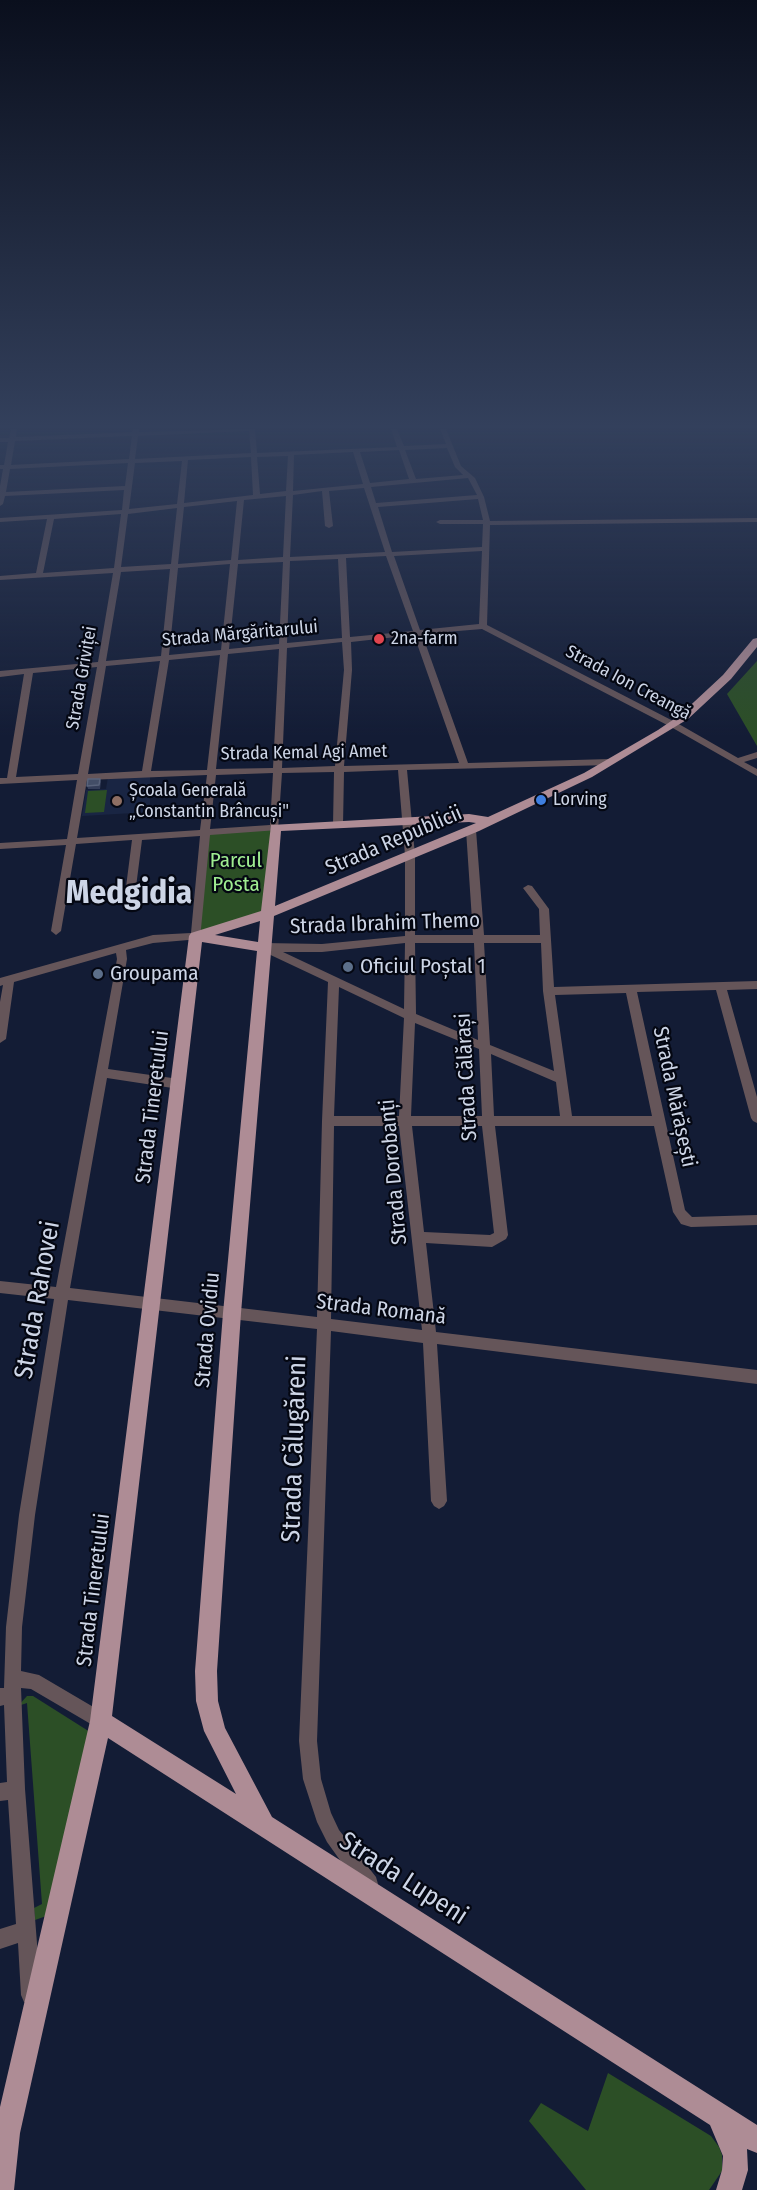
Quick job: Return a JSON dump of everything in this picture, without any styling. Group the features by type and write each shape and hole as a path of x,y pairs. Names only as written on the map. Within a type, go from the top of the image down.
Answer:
{"main road":[{"name":"Strada Republicii","path":"196,936 267,914 471,830 610,762 674,725 727,677 757,641"},
{"path":"275,828 469,818 490,821"},
{"name":"Strada Ovidiu","path":"263,1823 221,1747 210,1716 206,1688 213,1555 232,1313 275,828"},
{"path":"196,936 264,955"},
{"name":"Strada Tineretului","path":"1,2190 1,2159 101,1721 196,936"},
{"name":"Strada Lupeni","path":"101,1721 757,2140"},
{"path":"718,2115 732,2142 736,2156 735,2170 729,2190"}],"street":[{"path":"39,576 48,531"},
{"name":"Strada Griviței","path":"56,931 122,531"},
{"path":"146,774 165,658 178,531"},
{"name":"Strada Tineretului","path":"196,936 237,531"},
{"path":"0,846 275,828 287,531"},
{"path":"382,531 465,766"},
{"path":"483,626 486,531"},
{"path":"0,578 234,562 485,549"},
{"path":"338,825 339,769 348,670 342,556"},
{"name":"Strada Mărgăritarului","path":"0,674 483,626"},
{"name":"Strada Ion Creangă","path":"483,626 674,725 757,773"},
{"path":"11,780 29,671"},
{"path":"737,761 757,755"},
{"name":"Strada Kemal Agi Amet","path":"0,781 146,774 610,762"},
{"name":"Strada Dorobanți","path":"402,767 410,855 411,939 405,1121 430,1337 439,1501"},
{"name":"Strada Călărași","path":"418,1237 492,1241 501,1235 488,1121 471,830"},
{"path":"131,887 138,836"},
{"path":"528,888 544,909 544,939 549,991 567,1122"},
{"name":"Strada Republicii","path":"4,981 160,937 196,936"},
{"name":"Strada Ibrahim Themo","path":"264,955 411,939 544,939"},
{"name":"Strada Rahovei","path":"34,2022 8,1790 6,1696 13,1678 14,1627 21,1556 62,1293 122,959 120,947"},
{"path":"264,955 285,958 485,1049 561,1079"},
{"path":"0,1039 4,981"},
{"name":"Strada Călugăreni","path":"334,981 308,1741 317,1799 333,1836 380,1898"},
{"path":"549,991 757,986"},
{"path":"720,987 757,1118"},
{"name":"Strada Mărășești","path":"631,989 679,1212 686,1220 692,1222 757,1220"},
{"path":"102,1072 179,1084"},
{"path":"328,1121 660,1121"},
{"name":"Strada Romană","path":"0,1287 151,1303 757,1377"},
{"name":"Strada Lupeni","path":"13,1678 33,1681 101,1721"},
{"path":"0,1938 25,1931"}],"shaded area":[{"name":"Școala Generală „Constantin Brâncuși\"","path":"150,775 150,812 82,816 86,790 106,789 108,777"}],"green space":[{"path":"757,661 757,746 727,694"},
{"path":"107,790 104,812 85,813 88,791"},
{"name":"Parcul Posta","path":"275,828 267,914 196,936 205,832"},
{"path":"27,1696 33,1696 90,1732 52,1914 35,1920 34,1908 42,1904 27,1703 18,1706"},
{"path":"608,2073 711,2136 722,2155 722,2171 709,2190 586,2190 529,2121 541,2103 588,2131"}],"building":[{"path":"88,779 100,779 99,785 87,786"}],"place":[{"name":"2na-farm","path":"379,639"},
{"name":"Lorving","path":"541,800"},
{"name":"Școala Generală „Constantin Brâncuși\"","path":"117,801"},
{"name":"Oficiul Poștal 1","path":"348,967"},
{"name":"Groupama","path":"98,974"}],"district":[{"name":"Medgidia","path":"129,894"}]}
